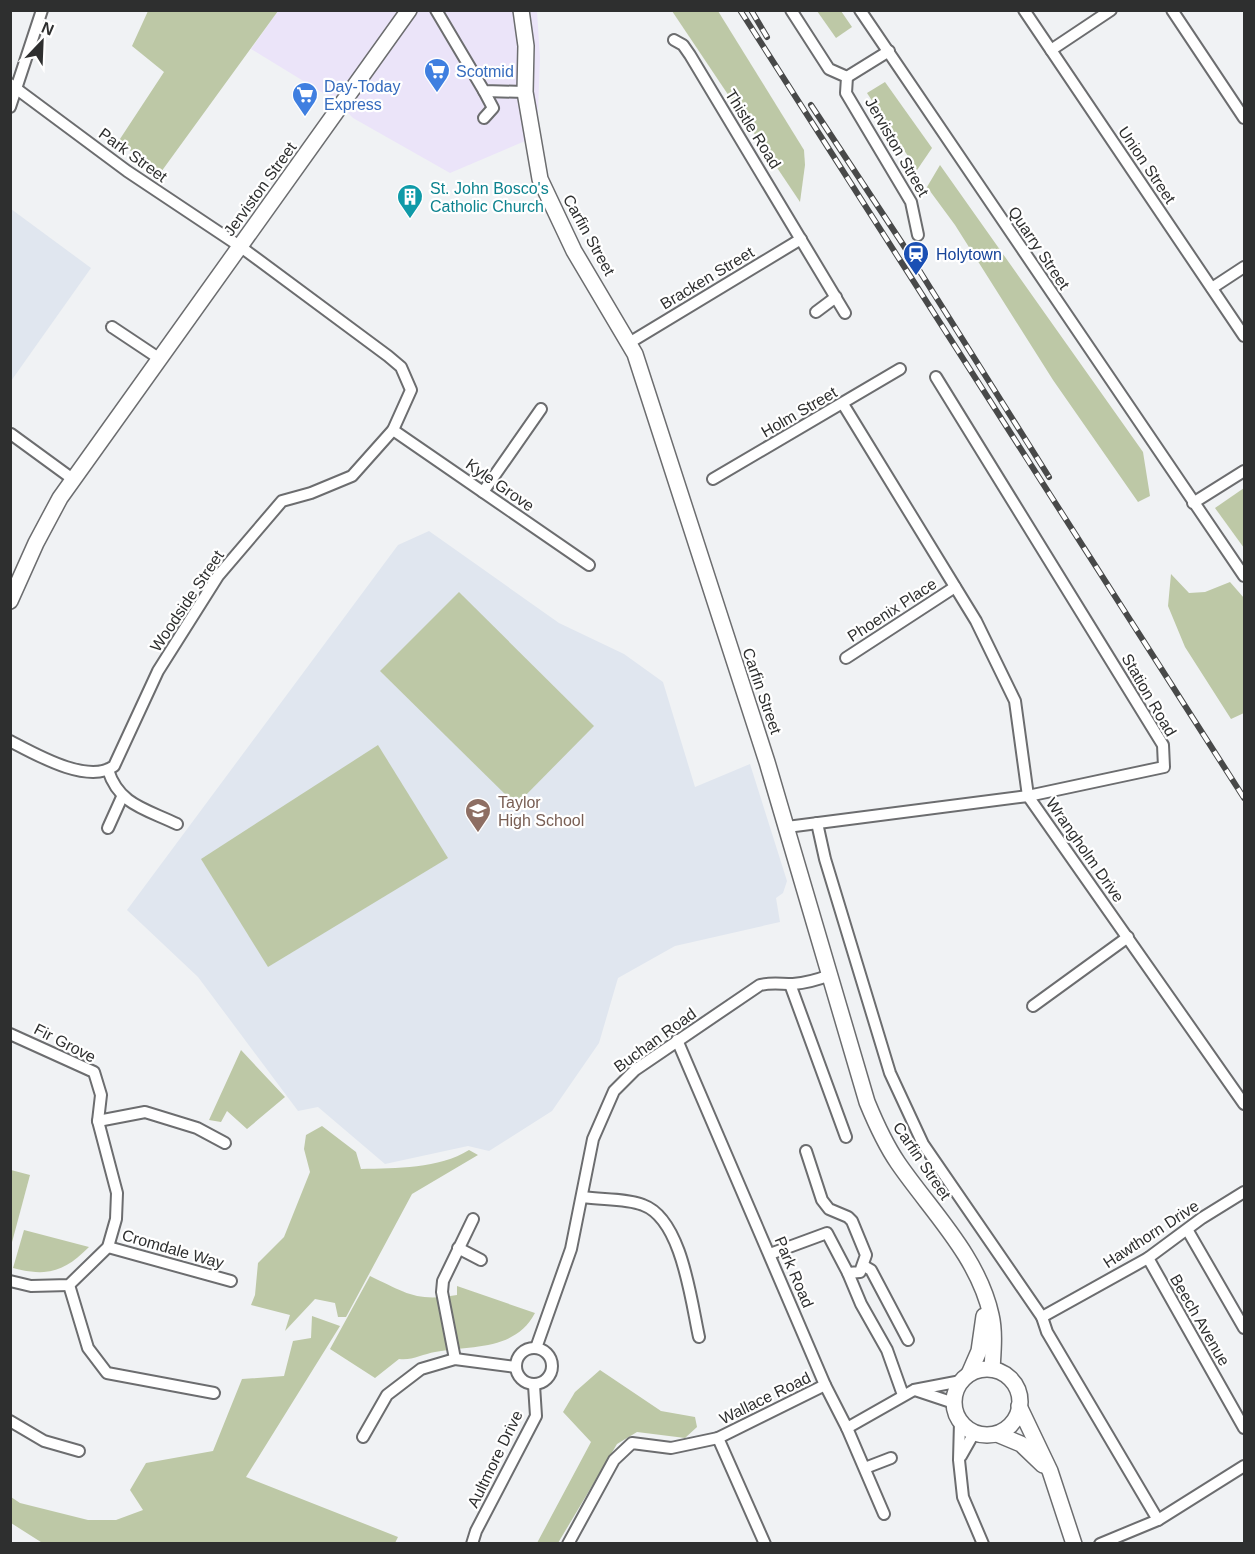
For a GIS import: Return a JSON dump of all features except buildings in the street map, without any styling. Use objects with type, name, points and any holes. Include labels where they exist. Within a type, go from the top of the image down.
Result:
[{"type":"main road","name":"Jerviston Street","points":[[10,601],[36,543],[60,498],[409,10]]},
{"type":"main road","name":"Carfin Street","points":[[521,10],[526,46],[525,92],[540,179],[574,251],[635,354],[787,827],[867,1102],[881,1136],[898,1164],[963,1250],[983,1292],[992,1315],[992,1370]]},
{"type":"main road","name":"Carfin Street","points":[[965,1378],[979,1351],[984,1328],[983,1292]]},
{"type":"main road","points":[[997,1434],[1011,1425],[1018,1415],[1019,1393],[1014,1382],[1001,1372],[983,1369],[965,1378],[954,1403],[960,1422],[974,1432],[997,1434],[1021,1444],[1050,1471]]},
{"type":"main road","points":[[1019,1406],[1050,1471],[1074,1544]]},
{"type":"street","points":[[10,107],[14,87],[42,10]]},
{"type":"street","points":[[436,10],[493,108],[484,118]]},
{"type":"street","points":[[791,10],[829,69],[847,77],[889,51]]},
{"type":"street","name":"Quarry Street","points":[[860,10],[1193,503],[1245,576]]},
{"type":"street","name":"Union Street","points":[[1024,10],[1245,336]]},
{"type":"street","points":[[1051,50],[1111,10]]},
{"type":"street","points":[[1172,10],[1245,118]]},
{"type":"street","name":"Thistle Road","points":[[674,40],[683,45],[690,55],[846,313]]},
{"type":"street","name":"Jerviston Street","points":[[847,77],[846,93],[911,202],[918,235]]},
{"type":"street","name":"Park Street","points":[[14,87],[127,171],[241,247]]},
{"type":"street","points":[[484,91],[525,92]]},
{"type":"street","name":"Bracken Street","points":[[629,343],[801,239]]},
{"type":"street","name":"Woodside Street","points":[[108,770],[118,758],[158,671],[218,576],[282,501],[311,493],[352,476],[393,430],[411,390],[401,367],[241,247]]},
{"type":"street","points":[[1212,288],[1245,267]]},
{"type":"street","points":[[816,312],[836,297]]},
{"type":"street","points":[[112,327],[160,359]]},
{"type":"street","name":"Holm Street","points":[[712,479],[900,369]]},
{"type":"street","name":"Station Road","points":[[787,827],[1028,796],[1164,767],[1163,745],[936,377]]},
{"type":"street","name":"Wrangholm Drive","points":[[843,404],[976,621],[1015,701],[1028,796],[1245,1104]]},
{"type":"street","points":[[483,492],[541,409]]},
{"type":"street","name":"Kyle Grove","points":[[393,430],[589,565]]},
{"type":"street","points":[[11,434],[74,480]]},
{"type":"street","points":[[1193,503],[1245,471]]},
{"type":"street","name":"Phoenix Place","points":[[846,658],[955,587]]},
{"type":"street","points":[[10,741],[72,770],[108,770],[113,785],[122,797],[177,824]]},
{"type":"street","points":[[108,828],[122,797]]},
{"type":"street","points":[[817,823],[825,859],[890,1073],[923,1144],[1042,1317],[1047,1332],[1158,1520]]},
{"type":"street","points":[[1033,1006],[1128,937]]},
{"type":"street","name":"Buchan Road","points":[[536,1348],[572,1249],[593,1139],[614,1091],[628,1076],[677,1040],[760,985],[774,981],[790,984],[812,982],[830,975]]},
{"type":"street","points":[[790,984],[846,1137]]},
{"type":"street","name":"Fir Grove","points":[[10,1034],[94,1072],[101,1095],[98,1121],[117,1193],[116,1219],[108,1247]]},
{"type":"street","name":"Park Road","points":[[677,1040],[825,1385],[847,1428],[884,1514]]},
{"type":"street","points":[[98,1121],[145,1112],[197,1128],[225,1143]]},
{"type":"street","points":[[806,1151],[822,1200],[830,1209],[848,1216],[852,1221],[866,1255],[860,1272],[848,1273]]},
{"type":"street","name":"Hawthorn Drive","points":[[1042,1317],[1148,1258],[1188,1231],[1202,1218],[1245,1192]]},
{"type":"street","points":[[583,1197],[643,1205],[664,1218],[684,1264],[699,1337]]},
{"type":"street","points":[[455,1359],[442,1293],[443,1281],[473,1219]]},
{"type":"street","points":[[1188,1231],[1245,1328]]},
{"type":"street","points":[[770,1254],[827,1233],[861,1304],[887,1350],[903,1395]]},
{"type":"street","points":[[10,1281],[31,1286],[69,1285],[108,1247]]},
{"type":"street","name":"Cromdale Way","points":[[108,1247],[231,1281]]},
{"type":"street","points":[[458,1248],[481,1260]]},
{"type":"street","name":"Beech Avenue","points":[[1148,1258],[1245,1428]]},
{"type":"street","points":[[864,1266],[871,1270],[908,1340]]},
{"type":"street","points":[[69,1285],[88,1348],[106,1373],[214,1393]]},
{"type":"street","points":[[536,1348],[548,1353],[553,1365],[549,1377],[534,1385],[520,1378],[516,1367],[522,1353],[536,1348]]},
{"type":"street","points":[[363,1437],[387,1395],[421,1369],[455,1359],[516,1367]]},
{"type":"street","points":[[847,1428],[914,1390],[965,1378]]},
{"type":"street","name":"Aultmore Drive","points":[[472,1544],[476,1531],[536,1416],[534,1385]]},
{"type":"street","name":"Wallace Road","points":[[568,1544],[614,1460],[632,1443],[671,1448],[718,1438],[825,1385]]},
{"type":"street","points":[[914,1390],[954,1403]]},
{"type":"street","points":[[10,1421],[44,1441],[79,1451]]},
{"type":"street","points":[[960,1422],[958,1460],[963,1497],[983,1544]]},
{"type":"street","points":[[958,1460],[974,1432]]},
{"type":"street","points":[[718,1438],[765,1544]]},
{"type":"street","points":[[865,1468],[891,1458]]},
{"type":"street","points":[[1100,1544],[1158,1520],[1245,1466]]},
{"type":"shaded area","points":[[278,11],[537,11],[540,58],[537,136],[450,173],[353,118],[336,101],[251,49]]},
{"type":"shaded area","points":[[11,209],[91,268],[11,381]]},
{"type":"shaded area","name":"Taylor High School","points":[[429,531],[559,623],[624,654],[663,682],[695,787],[750,764],[787,881],[783,893],[776,898],[780,922],[675,946],[618,978],[599,1043],[552,1111],[489,1151],[468,1146],[385,1164],[318,1107],[298,1111],[198,977],[127,910],[398,545]]},
{"type":"green space","points":[[148,11],[278,11],[161,172],[118,142],[164,72],[132,46]]},
{"type":"green space","points":[[672,11],[718,11],[804,150],[805,165],[800,202]]},
{"type":"green space","points":[[817,11],[841,11],[852,27],[836,38]]},
{"type":"green space","points":[[885,82],[932,148],[917,170],[867,93]]},
{"type":"green space","points":[[940,165],[1143,452],[1150,496],[1138,502],[1053,380],[955,225],[927,187]]},
{"type":"green space","points":[[1244,488],[1244,548],[1215,508]]},
{"type":"green space","points":[[1171,574],[1189,593],[1205,592],[1230,582],[1244,598],[1244,713],[1231,719],[1185,647],[1168,606]]},
{"type":"green space","points":[[459,592],[594,726],[516,805],[380,671]]},
{"type":"green space","points":[[378,745],[448,858],[268,967],[201,859]]},
{"type":"green space","points":[[241,1050],[285,1097],[247,1129],[227,1111],[221,1122],[209,1120]]},
{"type":"green space","points":[[322,1126],[356,1152],[361,1169],[403,1168],[431,1164],[469,1150],[478,1155],[412,1194],[346,1317],[338,1317],[335,1303],[315,1299],[285,1331],[290,1315],[251,1305],[255,1295],[258,1263],[284,1237],[310,1172],[304,1149],[306,1135]]},
{"type":"green space","points":[[10,1170],[30,1175],[11,1246]]},
{"type":"green space","points":[[24,1230],[89,1247],[71,1262],[54,1270],[36,1272],[13,1268]]},
{"type":"green space","points":[[370,1276],[421,1297],[457,1295],[457,1286],[535,1313],[516,1334],[504,1340],[478,1347],[399,1359],[375,1378],[330,1349]]},
{"type":"green space","points":[[312,1316],[340,1326],[246,1477],[398,1537],[395,1543],[44,1544],[11,1523],[11,1497],[20,1503],[88,1520],[116,1520],[143,1510],[130,1490],[146,1463],[213,1451],[242,1379],[284,1376],[293,1341],[311,1338]]},
{"type":"green space","points":[[600,1370],[661,1411],[695,1417],[697,1427],[685,1438],[637,1432],[617,1444],[558,1543],[537,1543],[591,1442],[563,1412],[575,1392]]},
{"type":"railway","points":[[740,10],[1244,798]]},
{"type":"railway","points":[[751,10],[767,37]]},
{"type":"railway","points":[[811,105],[902,243],[1049,477]]},
{"type":"place","name":"Scotmid","points":[[437,94]]},
{"type":"place","name":"Day-Today Express","points":[[305,118]]},
{"type":"place","name":"St. John Bosco's Catholic Church","points":[[410,220]]},
{"type":"place","name":"Holytown","points":[[916,277]]},
{"type":"place","name":"Taylor High School","points":[[478,834]]}]
